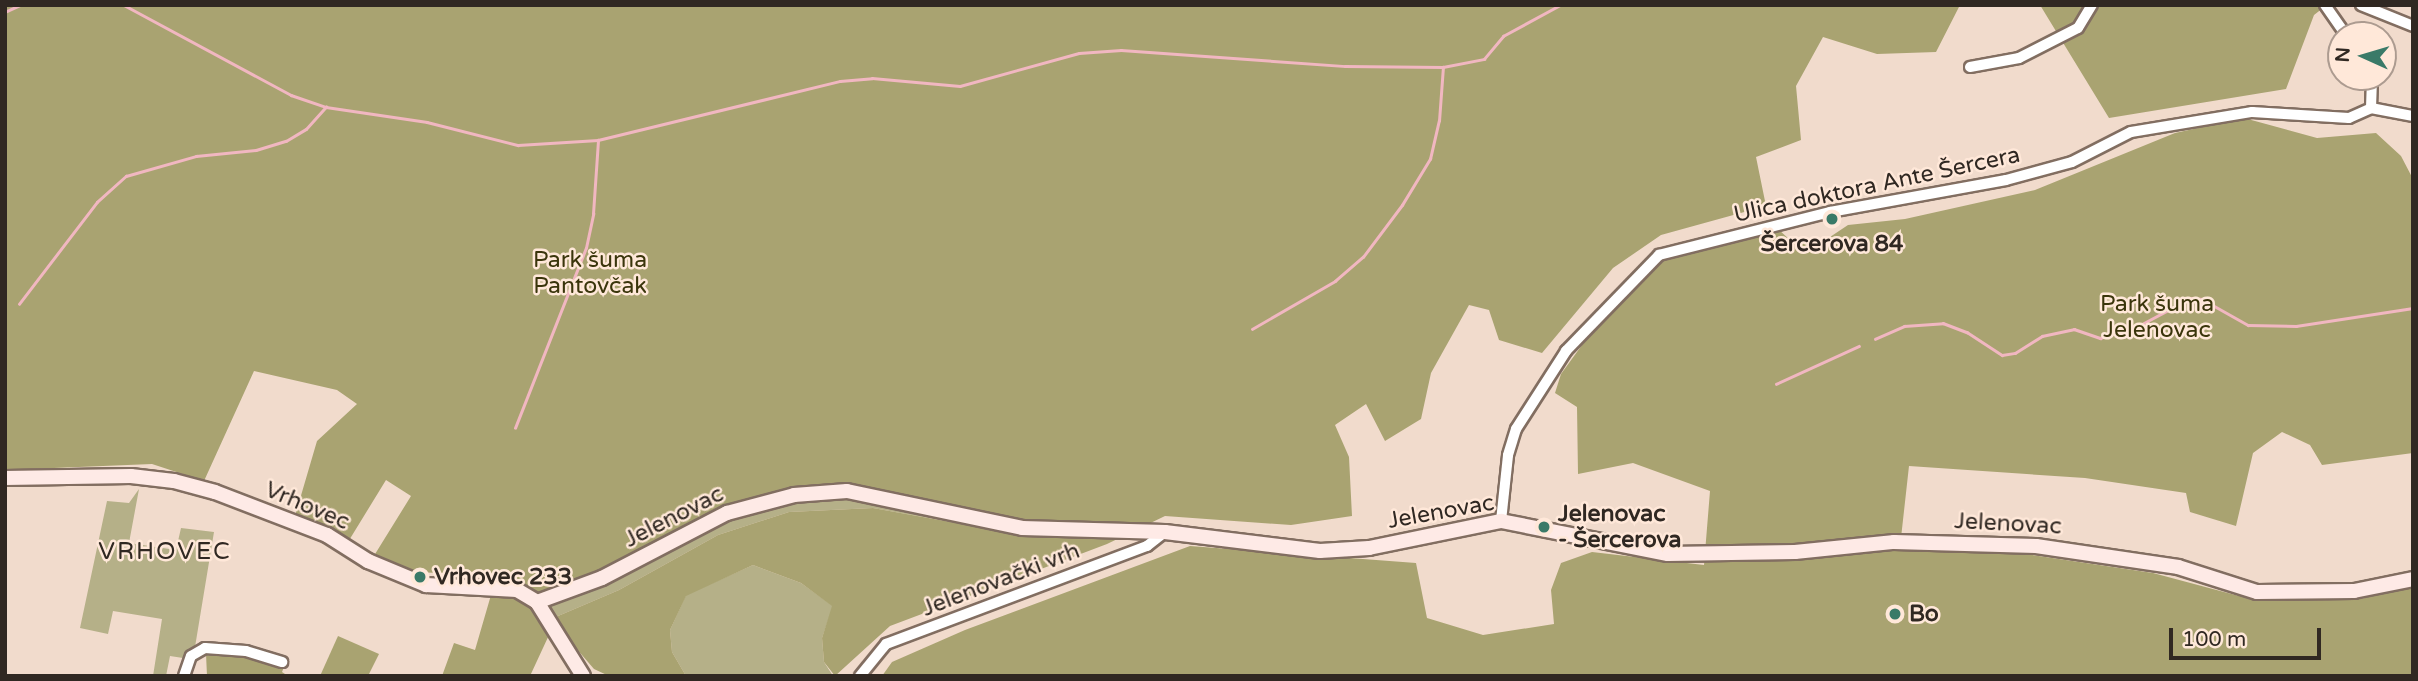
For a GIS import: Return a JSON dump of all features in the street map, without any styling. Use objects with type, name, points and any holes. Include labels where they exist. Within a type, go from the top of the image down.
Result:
[{"type":"street","points":[[1970,67],[2019,58],[2078,28],[2092,5]]},
{"type":"street","points":[[2325,5],[2336,21]]},
{"type":"street","points":[[2361,5],[2413,26]]},
{"type":"street","points":[[2371,108],[2372,91]]},
{"type":"street","name":"Ulica doktora Ante Šercera","points":[[1501,521],[1508,455],[1516,429],[1566,351],[1659,255],[1830,212],[2006,180],[2072,162],[2131,132],[2252,112],[2349,118],[2371,108],[2413,116]]},
{"type":"street","name":"Vrhovec","points":[[5,478],[131,476],[174,481],[215,492],[327,535],[405,578],[455,589],[510,588],[537,602]]},
{"type":"street","name":"Jelenovac","points":[[537,602],[603,578],[727,513],[764,501],[825,491],[847,491],[1022,528],[1165,532],[1320,551],[1369,548],[1501,521],[1668,554],[1795,552],[1894,542],[2036,545],[2178,567],[2257,592],[2354,592],[2413,579]]},
{"type":"street","name":"Jelenovački vrh","points":[[860,676],[886,644],[1147,546],[1165,532]]},
{"type":"street","points":[[537,602],[583,676]]},
{"type":"street","points":[[184,676],[191,656],[205,648],[246,651],[282,662]]},
{"type":"shaded area","points":[[139,489],[129,543],[176,550],[181,528],[214,532],[195,647],[183,658],[170,656],[166,676],[153,676],[162,619],[113,611],[108,634],[80,628],[107,501],[129,503]]},
{"type":"shaded area","points":[[839,494],[1030,532],[1028,536],[873,508],[789,512],[718,535],[619,590],[551,619],[547,609],[548,602],[752,508]]},
{"type":"shaded area","points":[[753,565],[801,583],[833,606],[822,638],[824,662],[833,676],[686,676],[672,652],[670,630],[686,595]]},
{"type":"green space","name":"Park šuma Pantovčak","points":[[5,5],[1960,5],[1936,52],[1877,54],[1823,37],[1796,86],[1801,140],[1756,157],[1766,206],[1661,235],[1613,268],[1542,353],[1499,340],[1489,310],[1469,305],[1431,373],[1421,419],[1385,441],[1366,404],[1335,425],[1349,457],[1352,516],[1291,525],[1165,516],[1107,544],[890,626],[835,676],[824,662],[822,638],[832,606],[801,583],[753,565],[686,596],[670,630],[672,652],[686,676],[609,676],[594,669],[551,619],[619,590],[718,535],[789,512],[873,508],[1027,536],[1030,532],[882,497],[756,499],[712,511],[603,572],[536,593],[484,574],[404,572],[372,559],[411,496],[386,480],[348,542],[326,529],[326,525],[323,528],[295,516],[317,441],[357,404],[337,390],[254,371],[204,481],[152,464],[5,470]]},
{"type":"green space","points":[[2040,5],[2322,5],[2323,8],[2314,15],[2286,89],[2109,118]]},
{"type":"green space","name":"Park šuma Jelenovac","points":[[2244,118],[2317,138],[2376,133],[2401,156],[2413,179],[2413,453],[2322,465],[2310,445],[2282,432],[2253,453],[2236,526],[2190,512],[2186,493],[2085,478],[1909,466],[1900,547],[2026,554],[2153,573],[2239,596],[2361,599],[2413,585],[2413,676],[882,676],[892,662],[965,630],[1190,546],[1416,563],[1427,618],[1483,635],[1554,624],[1551,590],[1561,563],[1592,552],[1704,565],[1710,491],[1633,463],[1578,474],[1577,407],[1555,393],[1561,374],[1590,334],[1656,260],[1777,228],[1790,240],[1824,241],[1848,225],[1905,219],[2035,190],[2175,133]]},
{"type":"green space","points":[[491,595],[513,596],[528,602],[549,635],[530,676],[442,676],[454,643],[475,650]]},
{"type":"green space","points":[[338,636],[379,654],[368,676],[320,676]]},
{"type":"green space","points":[[232,653],[284,667],[282,672],[288,676],[207,676],[206,654]]},
{"type":"waterway","points":[[5,12],[20,5]]},
{"type":"waterway","points":[[124,5],[291,95],[326,107],[427,122],[518,145],[598,140],[840,81],[872,78],[960,86],[1079,53],[1121,50],[1345,66],[1443,67],[1484,59],[1503,36],[1560,5]]},
{"type":"waterway","points":[[1252,329],[1335,281],[1363,257],[1402,205],[1430,159],[1439,121],[1443,67]]},
{"type":"waterway","points":[[19,304],[97,202],[126,176],[196,156],[256,150],[286,141],[306,129],[326,107]]},
{"type":"waterway","points":[[515,428],[586,248],[593,214],[598,140]]},
{"type":"waterway","points":[[1875,339],[1904,326],[1943,323],[1967,332],[2002,355],[2015,353],[2042,336],[2074,329],[2100,338],[2142,324],[2191,298],[2202,299],[2248,325],[2296,326],[2413,308]]},
{"type":"waterway","points":[[1776,384],[1859,346]]},
{"type":"place","name":"Šercerova 84","points":[[1832,219]]},
{"type":"place","name":"Jelenovac - Šercerova","points":[[1544,527]]},
{"type":"place","name":"Vrhovec 233","points":[[420,577]]},
{"type":"place","name":"Bo","points":[[1895,614]]},
{"type":"district","name":"VRHOVEC","points":[[165,552]]}]
